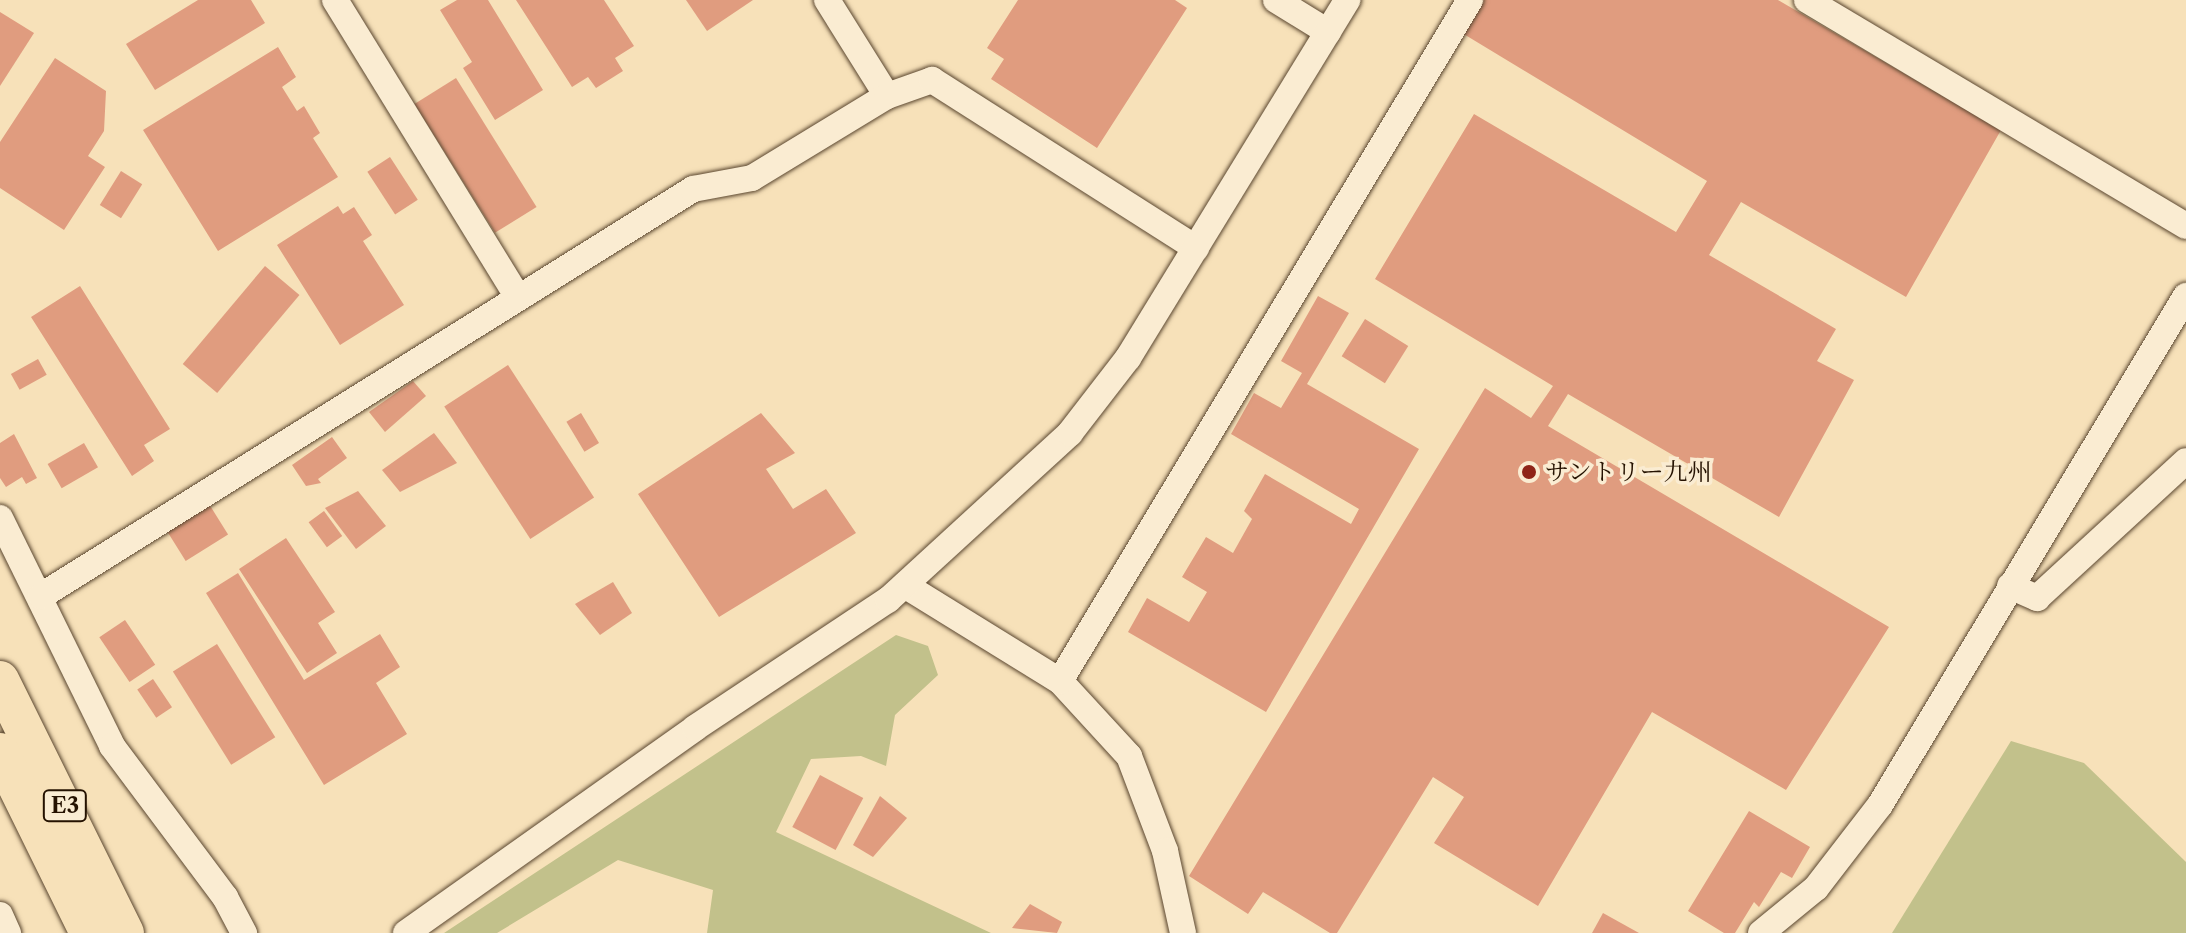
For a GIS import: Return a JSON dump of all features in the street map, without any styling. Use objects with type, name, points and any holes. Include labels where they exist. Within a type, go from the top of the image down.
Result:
[{"type":"highway","name":"E3","points":[[0,680],[125,933]]},
{"type":"highway","name":"E3","points":[[0,752],[89,933]]},
{"type":"street","points":[[335,0],[517,296]]},
{"type":"street","points":[[827,0],[887,96]]},
{"type":"street","points":[[1276,0],[1328,32]]},
{"type":"street","points":[[406,933],[581,806],[906,586],[1070,433],[1128,358],[1347,0]]},
{"type":"street","points":[[1060,681],[1470,0]]},
{"type":"street","points":[[1807,0],[2186,226]]},
{"type":"street","points":[[41,596],[517,296],[693,189],[752,178],[887,96],[932,80],[1196,248]]},
{"type":"street","points":[[1761,933],[1816,888],[1880,805],[2186,296]]},
{"type":"street","points":[[2010,586],[2037,598],[2186,461]]},
{"type":"street","points":[[0,518],[41,596],[112,746],[225,897],[244,933]]},
{"type":"street","points":[[906,586],[1060,681],[1129,756],[1165,851],[1183,933]]},
{"type":"street","points":[[0,915],[8,933]]},
{"type":"shaded area","points":[[896,635],[928,646],[938,675],[895,715],[886,766],[861,756],[811,759],[776,832],[991,933],[707,933],[713,890],[618,860],[497,933],[444,933]]},
{"type":"shaded area","points":[[2011,741],[2084,763],[2186,862],[2186,933],[1892,933]]},
{"type":"building","points":[[198,0],[251,0],[265,23],[155,90],[126,44]]},
{"type":"building","points":[[457,0],[488,0],[543,90],[495,120],[463,68],[472,62],[440,10]]},
{"type":"building","points":[[516,0],[604,0],[634,46],[615,58],[623,71],[596,88],[588,77],[572,87]]},
{"type":"building","points":[[686,0],[753,0],[707,31]]},
{"type":"building","points":[[1018,0],[1175,0],[1187,8],[1097,148],[991,79],[1004,59],[987,48]]},
{"type":"building","name":"サントリー九州","points":[[1482,0],[1778,0],[2001,130],[1906,297],[1741,202],[1709,255],[1836,329],[1817,361],[1854,380],[1779,517],[1568,394],[1548,426],[1889,627],[1786,790],[1652,712],[1538,906],[1434,843],[1464,797],[1433,777],[1337,933],[1330,933],[1263,892],[1248,914],[1189,876],[1485,388],[1531,418],[1553,386],[1375,279],[1474,114],[1676,232],[1707,181],[1462,33]]},
{"type":"building","points":[[0,12],[34,33],[0,86]]},
{"type":"building","points":[[278,47],[296,77],[282,87],[297,111],[304,106],[320,133],[313,138],[338,177],[218,251],[143,130]]},
{"type":"building","points":[[55,58],[106,91],[104,131],[88,156],[105,167],[64,230],[0,188],[0,142]]},
{"type":"building","points":[[456,78],[537,207],[495,233],[414,104]]},
{"type":"building","points":[[390,157],[418,200],[395,214],[367,172]]},
{"type":"building","points":[[121,171],[142,184],[121,218],[100,205]]},
{"type":"building","points":[[338,206],[343,214],[354,207],[372,235],[363,241],[404,305],[340,345],[277,245]]},
{"type":"building","points":[[265,266],[299,295],[217,393],[183,364]]},
{"type":"building","points":[[80,286],[170,429],[144,445],[154,461],[132,476],[31,317]]},
{"type":"building","points":[[1318,296],[1349,313],[1307,384],[1419,449],[1266,712],[1128,632],[1147,598],[1189,622],[1207,592],[1182,577],[1206,537],[1233,553],[1252,519],[1244,511],[1265,474],[1351,524],[1359,509],[1231,434],[1254,393],[1281,408],[1302,373],[1281,361]]},
{"type":"building","points":[[1365,319],[1408,346],[1385,383],[1342,356]]},
{"type":"building","points":[[38,359],[47,375],[20,390],[11,374]]},
{"type":"building","points":[[508,365],[594,498],[530,539],[444,406]]},
{"type":"building","points":[[413,381],[426,396],[385,432],[369,412]]},
{"type":"building","points":[[581,413],[599,443],[584,452],[566,422]]},
{"type":"building","points":[[761,413],[795,453],[766,469],[793,509],[826,489],[856,533],[719,617],[638,494]]},
{"type":"building","points":[[434,433],[457,463],[400,492],[382,470]]},
{"type":"building","points":[[14,434],[37,478],[26,484],[22,477],[6,487],[0,478],[0,443]]},
{"type":"building","points":[[332,437],[347,458],[318,479],[321,483],[306,486],[292,465]]},
{"type":"building","points":[[84,443],[98,467],[62,488],[48,464]]},
{"type":"building","points":[[358,491],[386,526],[356,549],[325,508]]},
{"type":"building","points":[[209,504],[228,535],[186,561],[167,530]]},
{"type":"building","points":[[324,511],[342,536],[327,547],[309,522]]},
{"type":"building","points":[[286,538],[335,612],[318,623],[337,653],[307,673],[239,569]]},
{"type":"building","points":[[238,573],[304,680],[380,634],[400,667],[376,683],[407,734],[324,785],[206,593]]},
{"type":"building","points":[[613,582],[632,613],[600,635],[575,604]]},
{"type":"building","points":[[125,620],[155,665],[129,682],[99,637]]},
{"type":"building","points":[[217,644],[275,737],[231,765],[173,672]]},
{"type":"building","points":[[153,679],[172,707],[156,718],[137,690]]},
{"type":"building","points":[[820,775],[863,798],[836,850],[792,827]]},
{"type":"building","points":[[880,796],[907,818],[873,857],[853,845]]},
{"type":"building","points":[[1749,811],[1810,847],[1792,878],[1781,872],[1759,907],[1754,902],[1735,933],[1724,933],[1688,911]]},
{"type":"building","points":[[1030,904],[1062,922],[1057,933],[1012,928]]},
{"type":"building","points":[[1603,913],[1639,933],[1592,933]]},
{"type":"place","name":"サントリー九州","points":[[1529,472]]}]
